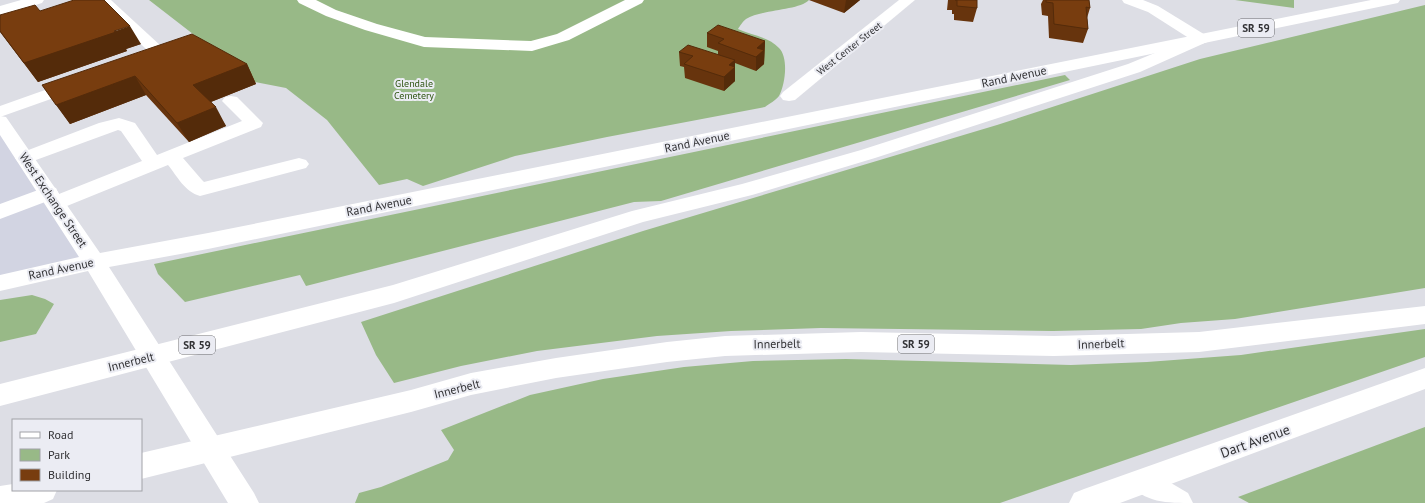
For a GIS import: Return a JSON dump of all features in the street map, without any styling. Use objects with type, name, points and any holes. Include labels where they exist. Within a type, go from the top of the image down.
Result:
[{"type":"main road","points":[[0,11],[37,0]]},
{"type":"main road","points":[[304,0],[331,13],[424,42],[525,46],[532,46],[562,37],[637,0]]},
{"type":"main road","name":"West Center Street","points":[[789,96],[908,0]]},
{"type":"main road","points":[[1130,0],[1153,9],[1201,39]]},
{"type":"main road","name":"Rand Avenue","points":[[0,283],[94,262],[216,239],[1311,18],[1393,0]]},
{"type":"main road","points":[[1311,18],[1312,1]]},
{"type":"main road","points":[[98,2],[155,49],[153,55],[116,69]]},
{"type":"main road","name":"Innerbelt","points":[[0,395],[394,294],[640,216],[745,190],[964,124],[1134,68],[1201,39]]},
{"type":"main road","points":[[0,112],[87,80]]},
{"type":"main road","points":[[0,212],[52,198],[162,160],[254,123],[231,101]]},
{"type":"main road","name":"West Exchange Street","points":[[0,121],[94,262],[244,503]]},
{"type":"main road","points":[[25,158],[106,127],[120,124],[128,127],[162,160],[200,189],[299,164]]},
{"type":"main road","name":"Innerbelt","points":[[142,466],[411,401],[471,384],[528,373],[667,352],[725,346],[861,342],[1054,346],[1199,342],[1425,314]]},
{"type":"main road","name":"Dart Avenue","points":[[1084,503],[1425,378]]},
{"type":"main road","points":[[1144,482],[1178,503]]},
{"type":"main road","points":[[0,500],[38,491]]},
{"type":"shaded area","points":[[0,121],[94,262],[0,283]]},
{"type":"green space","name":"Glendale Cemetery","points":[[149,0],[809,0],[804,4],[797,6],[753,16],[745,20],[738,29],[770,41],[782,52],[785,65],[783,85],[779,96],[765,107],[515,156],[423,186],[407,179],[379,185],[327,120],[286,88],[255,82]]},
{"type":"green space","points":[[1235,0],[1294,0],[1294,8]]},
{"type":"green space","points":[[1425,5],[1425,288],[1235,319],[1181,323],[1141,329],[1053,331],[821,328],[731,331],[657,336],[537,351],[461,366],[394,383],[376,355],[361,322],[643,231],[997,125],[1200,59]]},
{"type":"green space","points":[[1065,75],[1070,80],[661,201],[634,202],[306,286],[300,275],[185,302],[158,274],[154,264]]},
{"type":"green space","points":[[32,295],[45,299],[54,304],[36,334],[0,342],[0,300]]},
{"type":"green space","points":[[1425,329],[1425,357],[1000,503],[355,503],[359,493],[381,487],[448,460],[454,450],[441,430],[530,395],[603,379],[684,367],[753,361],[846,359],[1071,365],[1147,362],[1241,355]]},
{"type":"green space","points":[[1425,427],[1425,503],[1249,503],[1238,497]]},
{"type":"building","points":[[74,0],[104,0],[130,26],[24,63],[0,31],[0,15],[35,5],[40,11]]},
{"type":"building","points":[[957,0],[977,0],[977,8],[957,6]]},
{"type":"building","points":[[1046,0],[1089,0],[1090,8],[1086,7],[1088,29],[1054,24],[1053,3],[1046,2]]},
{"type":"building","points":[[718,25],[765,41],[757,48],[764,50],[756,57],[718,43],[724,39],[707,33]]},
{"type":"building","points":[[192,34],[247,64],[193,85],[216,107],[177,123],[135,76],[56,105],[42,85]]},
{"type":"building","points":[[688,45],[735,60],[729,65],[735,67],[724,77],[684,64],[693,56],[679,52]]}]
